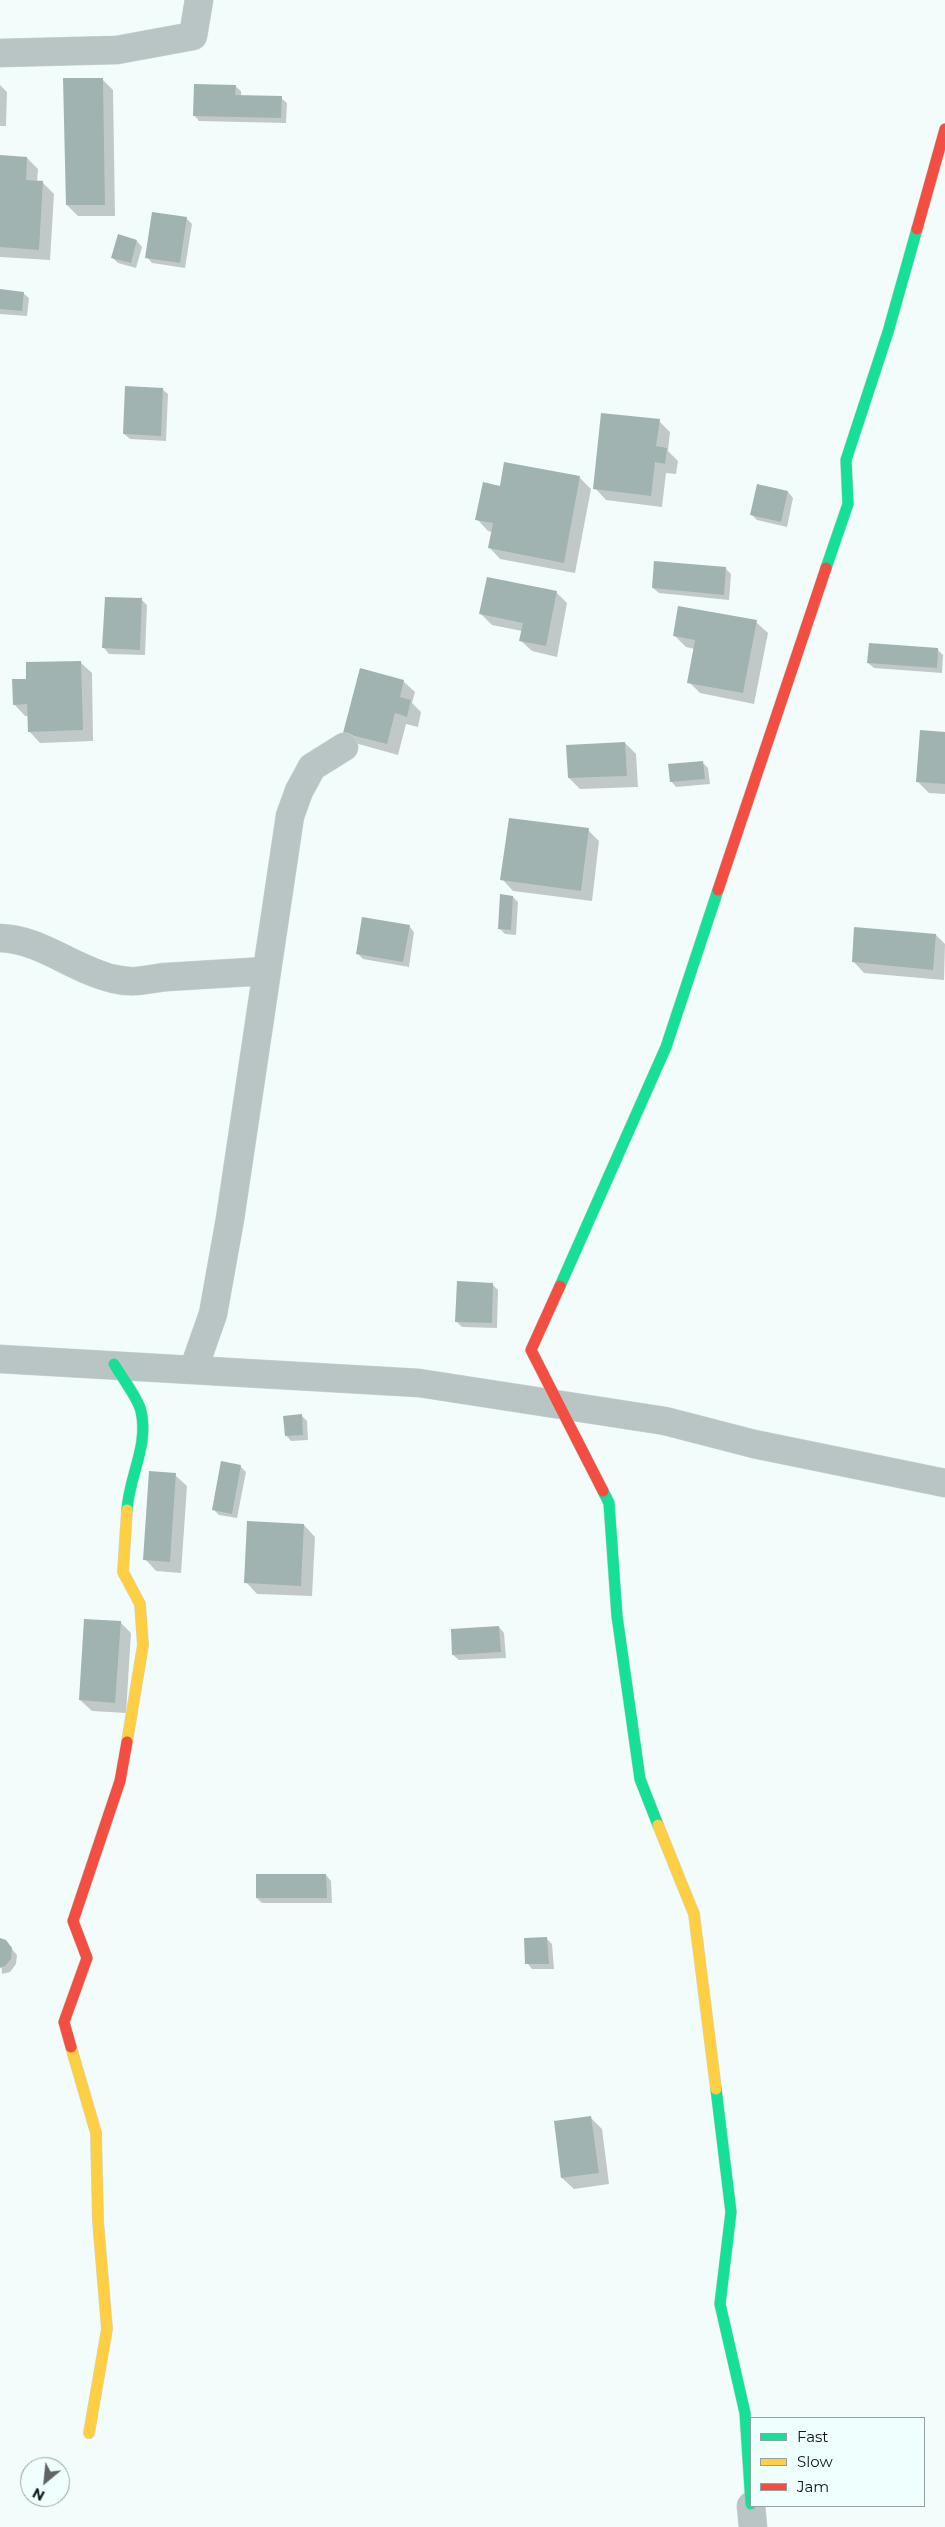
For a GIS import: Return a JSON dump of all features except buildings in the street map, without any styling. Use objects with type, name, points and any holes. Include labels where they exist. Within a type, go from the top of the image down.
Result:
[{"type":"street","points":[[0,53],[117,50],[193,36],[199,0]]},
{"type":"street","points":[[750,2490],[745,2413],[720,2304],[731,2212],[694,1914],[640,1779],[617,1616],[609,1504],[532,1350],[666,1047],[786,681],[848,504],[846,460],[888,332],[945,129]]},
{"type":"street","points":[[194,1368],[213,1314],[217,1295],[290,816],[299,791],[312,767],[344,747]]},
{"type":"street","points":[[0,938],[16,938],[92,973],[137,983],[164,977],[266,971]]},
{"type":"street","points":[[0,1359],[194,1368],[419,1383],[560,1403],[665,1421],[754,1444],[945,1483]]},
{"type":"street","points":[[89,2433],[107,2328],[98,2221],[96,2133],[64,2022],[87,1958],[73,1921],[120,1781],[143,1646],[140,1604],[123,1572],[128,1498],[143,1446],[141,1410],[114,1364]]},
{"type":"street","points":[[751,2507],[753,2527]]},
{"type":"traffic: fast","points":[[826,568],[848,504],[846,460],[888,332],[917,229]]},
{"type":"traffic: fast","points":[[560,1286],[666,1047],[718,890]]},
{"type":"traffic: fast","points":[[114,1364],[136,1400],[141,1411],[143,1424],[141,1449],[131,1485],[127,1510]]},
{"type":"traffic: fast","points":[[603,1491],[609,1503],[617,1616],[640,1779],[658,1825]]},
{"type":"traffic: fast","points":[[716,2089],[731,2212],[720,2304],[745,2413],[750,2489]]},
{"type":"traffic: slow","points":[[127,1510],[123,1572],[140,1604],[143,1645],[127,1742]]},
{"type":"traffic: slow","points":[[658,1825],[694,1914],[716,2089]]},
{"type":"traffic: slow","points":[[71,2047],[96,2133],[98,2221],[107,2329],[89,2433]]},
{"type":"traffic: jam","points":[[917,229],[945,129]]},
{"type":"traffic: jam","points":[[718,890],[826,568]]},
{"type":"traffic: jam","points":[[560,1286],[531,1350],[603,1491]]},
{"type":"traffic: jam","points":[[71,2047],[64,2022],[87,1958],[73,1921],[120,1781],[127,1742]]}]
